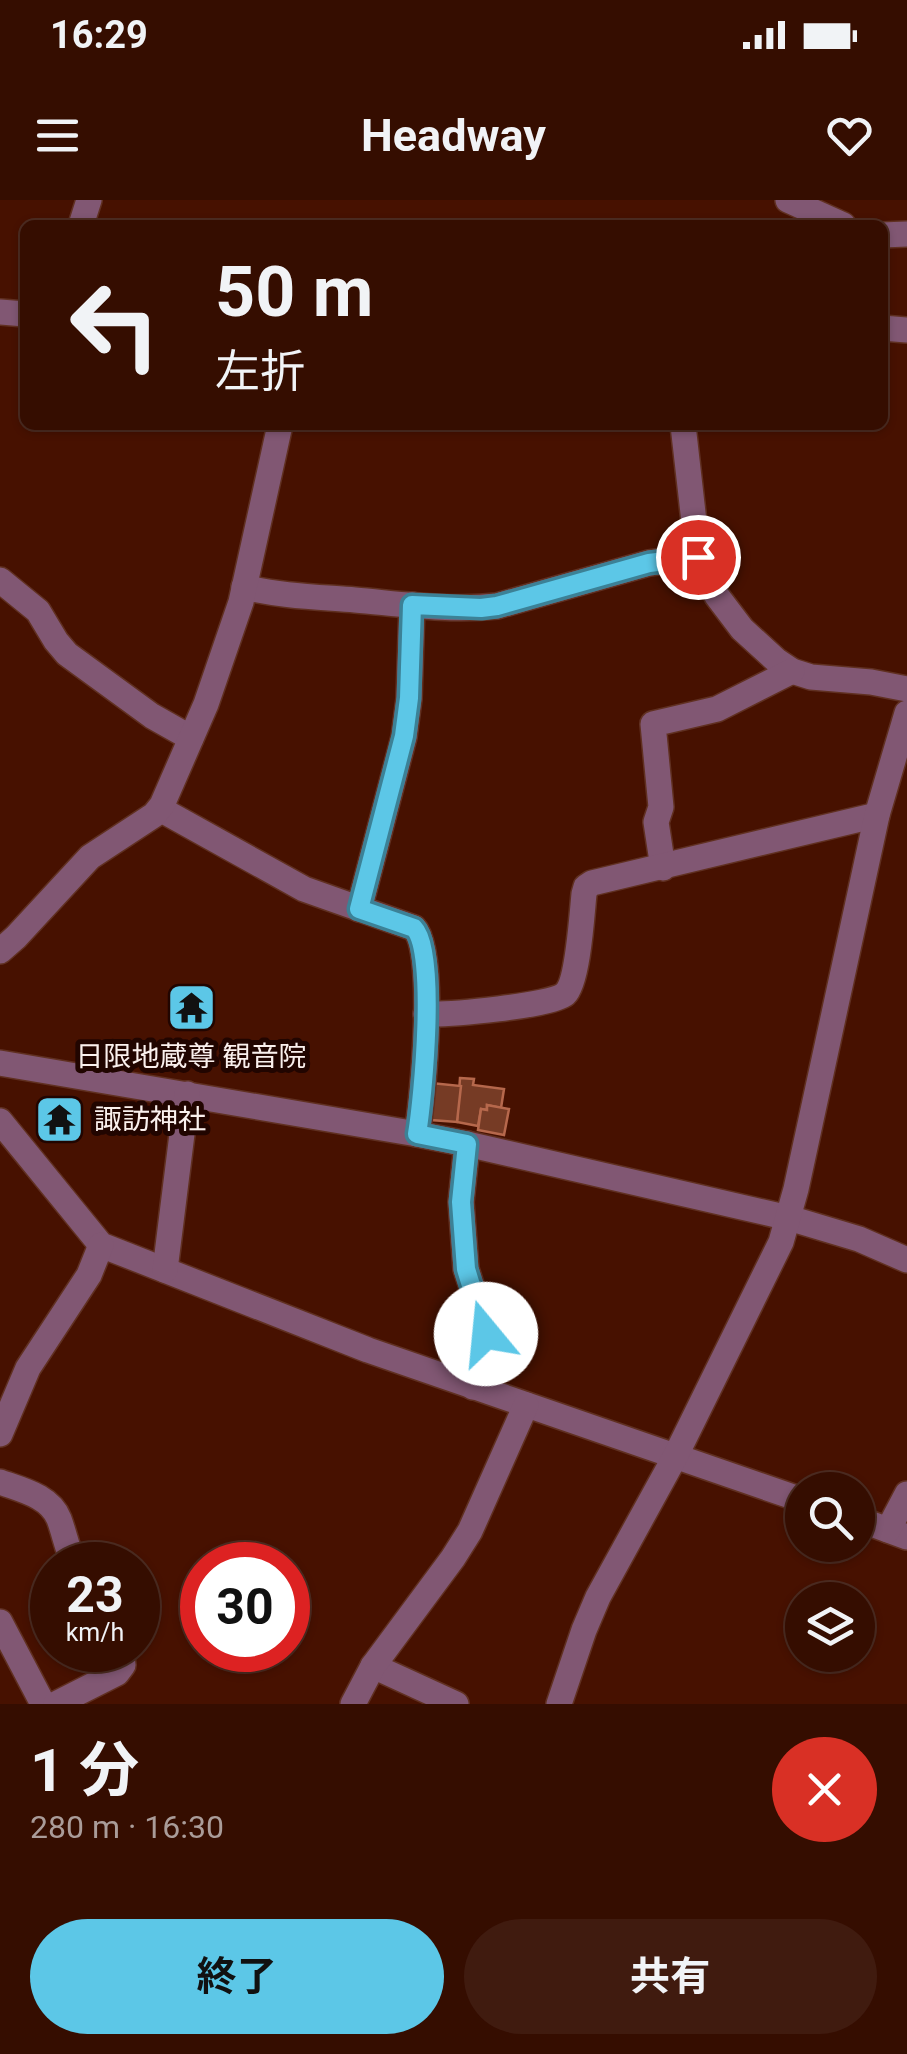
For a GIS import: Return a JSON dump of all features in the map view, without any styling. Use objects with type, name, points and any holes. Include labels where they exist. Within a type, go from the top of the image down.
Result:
[{"type":"street","points":[[788,200],[831,220]]},
{"type":"street","points":[[0,951],[90,858],[160,809],[206,704],[244,587],[279,430]]},
{"type":"street","points":[[683,430],[698,557],[717,596],[742,628],[792,670],[811,677],[907,689]]},
{"type":"street","points":[[244,587],[263,592],[481,608],[649,563],[698,557]]},
{"type":"street","points":[[0,580],[38,610],[67,654],[152,716],[191,738]]},
{"type":"street","points":[[359,909],[404,736],[412,605]]},
{"type":"street","points":[[663,868],[656,822],[661,807],[652,724],[716,709],[792,670]]},
{"type":"street","points":[[559,1704],[598,1597],[676,1455],[781,1242],[877,815],[907,713]]},
{"type":"street","points":[[160,809],[304,889],[414,928],[420,934],[426,1014],[417,1134]]},
{"type":"street","points":[[426,1014],[536,1003],[566,994],[571,986],[586,887],[592,884],[877,815]]},
{"type":"street","points":[[0,1063],[467,1144],[789,1218],[859,1238],[907,1260]]},
{"type":"street","points":[[164,1270],[187,1094]]},
{"type":"street","points":[[0,1121],[101,1246],[368,1350],[785,1494]]},
{"type":"street","points":[[467,1144],[461,1202],[466,1269],[486,1330],[473,1387]]},
{"type":"street","points":[[0,1434],[28,1368],[90,1276],[101,1246]]},
{"type":"street","points":[[354,1704],[373,1666],[470,1531],[526,1405]]},
{"type":"street","points":[[0,1482],[43,1498],[59,1517],[65,1542]]},
{"type":"street","points":[[897,1533],[907,1494]]},
{"type":"street","points":[[0,1622],[44,1704]]},
{"type":"street","points":[[373,1666],[456,1704]]},
{"type":"street","points":[[56,1704],[118,1672]]},
{"type":"building","points":[[460,1078],[474,1079],[473,1085],[504,1089],[501,1108],[487,1105],[487,1110],[481,1109],[478,1126],[457,1122]]},
{"type":"building","points":[[431,1083],[461,1086],[457,1122],[431,1120]]},
{"type":"building","points":[[487,1105],[509,1109],[504,1135],[478,1130],[481,1109],[487,1110]]},
{"type":"place","name":"日限地蔵尊 観音院","points":[[191,1008]]},
{"type":"place","name":"諏訪神社","points":[[59,1119]]},
{"type":"route","points":[[486,1334],[466,1269],[461,1202],[467,1144],[417,1134],[426,1014],[420,934],[414,928],[359,909],[404,736],[412,605],[497,606],[649,563],[698,557]]}]
